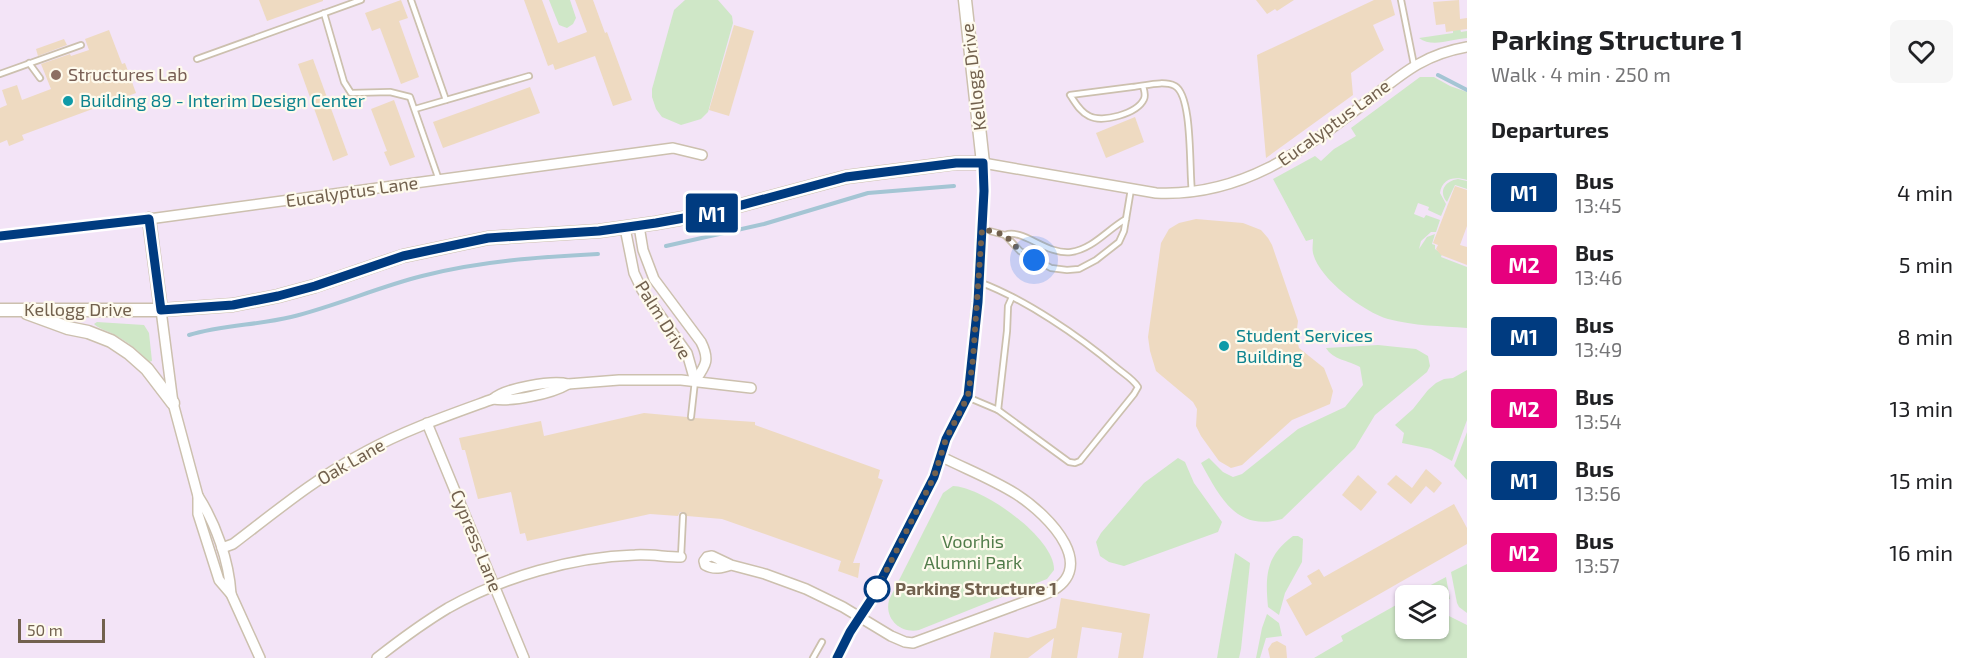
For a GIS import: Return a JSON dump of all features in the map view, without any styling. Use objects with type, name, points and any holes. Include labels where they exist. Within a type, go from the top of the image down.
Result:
[{"type":"street","name":"Kellogg Drive","points":[[0,310],[161,310],[233,305],[315,286],[403,256],[488,238],[639,226],[712,213],[846,177],[956,163],[983,163],[965,0]]},
{"type":"street","name":"Eucalyptus Lane","points":[[983,163],[1131,189],[1166,193],[1192,192],[1240,180],[1282,162],[1332,128],[1414,64],[1449,50],[1467,47]]},
{"type":"street","name":"Eucalyptus Lane","points":[[0,236],[149,219],[673,148],[702,155]]},
{"type":"street","points":[[837,658],[871,600],[934,477],[946,439],[968,396],[979,282],[984,191],[983,163]]},
{"type":"street","points":[[149,219],[173,403],[198,496],[198,514],[219,580],[231,594],[258,656]]},
{"type":"street","name":"Palm Drive","points":[[639,226],[643,250],[654,279],[701,342],[705,351],[706,363],[696,381]]},
{"type":"street","name":"Palm Drive","points":[[625,228],[634,273],[642,290],[687,353],[696,381]]},
{"type":"street","points":[[20,310],[111,341],[147,369],[173,403]]},
{"type":"street","name":"Oak Lane","points":[[222,548],[233,544],[317,481],[364,452],[427,423],[493,399],[501,400],[532,395],[560,389],[568,384],[619,380],[696,381],[751,388]]},
{"type":"street","name":"Cypress Lane","points":[[427,423],[524,658]]},
{"type":"street","points":[[731,565],[765,574],[806,590],[899,640],[913,643],[1054,591],[1064,584],[1071,573],[1071,559],[1065,545],[1040,513],[1015,494],[942,457]]},
{"type":"street","points":[[198,496],[208,511],[222,548],[230,575],[231,594]]},
{"type":"street","points":[[377,658],[449,607],[495,586],[543,570],[592,559],[636,555],[681,557]]},
{"type":"lane","points":[[197,59],[361,0]]},
{"type":"lane","points":[[411,0],[446,100]]},
{"type":"lane","points":[[1401,0],[1414,64]]},
{"type":"lane","points":[[324,13],[344,82],[351,93],[390,92],[410,97],[439,180]]},
{"type":"lane","points":[[0,74],[81,45]]},
{"type":"lane","points":[[29,63],[40,78]]},
{"type":"lane","points":[[415,109],[529,76]]},
{"type":"lane","points":[[1143,86],[1145,96],[1143,101],[1136,108],[1113,118],[1089,116],[1070,95],[1132,87],[1143,86],[1173,85],[1183,96],[1190,129],[1189,159],[1192,192]]},
{"type":"lane","points":[[982,229],[1005,235],[1014,246],[1034,260],[1051,268],[1067,270],[1079,268],[1110,251],[1119,242],[1124,231],[1131,189]]},
{"type":"lane","points":[[1005,235],[1012,232],[1020,234],[1051,250],[1070,252],[1092,244],[1113,226],[1126,219]]},
{"type":"lane","points":[[968,396],[998,410],[1070,462],[1075,463],[1080,460],[1138,387],[1104,357],[1066,330],[1012,297],[979,282]]},
{"type":"lane","points":[[998,410],[1008,306],[1012,297]]},
{"type":"lane","points":[[691,417],[696,381]]},
{"type":"lane","points":[[681,557],[683,516]]},
{"type":"lane","points":[[813,658],[822,642]]},
{"type":"shaded area","points":[[0,0],[1467,0],[1467,658],[0,658]]},
{"type":"green space","points":[[549,0],[570,0],[576,18],[573,24],[567,28],[559,25]]},
{"type":"green space","points":[[685,0],[718,0],[732,16],[733,23],[708,112],[701,119],[681,125],[662,117],[656,109],[652,89],[674,10]]},
{"type":"green space","points":[[1459,25],[1461,32],[1467,31],[1467,38],[1436,43],[1419,38],[1453,33],[1453,26]]},
{"type":"green space","points":[[1420,77],[1434,77],[1467,92],[1467,180],[1454,178],[1443,184],[1440,193],[1446,204],[1441,216],[1428,210],[1429,207],[1418,203],[1414,214],[1440,220],[1436,232],[1431,232],[1421,241],[1419,249],[1427,237],[1435,234],[1432,244],[1442,254],[1441,257],[1467,267],[1467,328],[1388,319],[1355,302],[1333,283],[1317,263],[1313,251],[1313,239],[1306,241],[1273,179],[1315,156],[1321,161],[1334,149],[1356,136],[1351,128]]},
{"type":"green space","points":[[1458,179],[1467,181],[1467,189],[1455,185],[1447,202],[1443,194],[1444,187]]},
{"type":"green space","points":[[97,322],[144,325],[149,333],[152,361],[149,362],[124,341],[94,324]]},
{"type":"green space","points":[[1378,345],[1416,349],[1428,356],[1430,366],[1427,372],[1375,415],[1355,448],[1282,519],[1266,522],[1253,521],[1231,509],[1215,488],[1201,463],[1209,458],[1223,472],[1233,477],[1242,474],[1298,429],[1345,407],[1363,385],[1360,367],[1337,357],[1326,348]]},
{"type":"green space","points":[[1467,370],[1467,420],[1452,461],[1431,449],[1402,443],[1404,433],[1395,425],[1436,383],[1453,378]]},
{"type":"green space","points":[[1467,432],[1467,480],[1454,466]]},
{"type":"green space","points":[[1178,458],[1185,462],[1194,483],[1222,522],[1218,532],[1124,566],[1109,562],[1100,556],[1096,542],[1101,533],[1144,483]]},
{"type":"green space","name":"Voorhis Alumni Park","points":[[953,486],[982,495],[1015,516],[1043,544],[1051,557],[1054,570],[1047,579],[919,630],[906,630],[895,624],[892,619],[888,607],[889,600],[943,493]]},
{"type":"green space","points":[[1293,536],[1303,539],[1302,562],[1285,593],[1279,615],[1268,607],[1267,576],[1277,551]]},
{"type":"green space","points":[[1235,553],[1250,563],[1241,649],[1239,658],[1217,658]]},
{"type":"green space","points":[[1467,564],[1467,613],[1457,603],[1451,572]]},
{"type":"green space","points":[[1446,577],[1447,585],[1431,585]]},
{"type":"green space","points":[[1395,606],[1395,639],[1449,639],[1449,616],[1467,625],[1467,658],[1314,658],[1343,641],[1341,636]]},
{"type":"green space","points":[[1267,614],[1279,623],[1282,636],[1266,638],[1260,658],[1256,658],[1262,628]]},
{"type":"building","points":[[259,0],[323,0],[323,1],[267,21]]},
{"type":"building","points":[[401,0],[408,18],[399,21],[419,77],[401,84],[380,28],[372,31],[365,13]]},
{"type":"building","points":[[524,0],[542,0],[558,43],[587,32],[575,0],[593,0],[632,100],[613,106],[595,56],[555,70],[553,64],[548,66]]},
{"type":"building","points":[[1256,0],[1294,0],[1277,11],[1275,9],[1267,14]]},
{"type":"building","points":[[1374,0],[1391,0],[1395,15],[1373,25],[1384,50],[1351,73],[1353,95],[1266,158],[1257,55]]},
{"type":"building","points":[[1459,0],[1460,19],[1467,18],[1467,29],[1446,32],[1445,24],[1436,25],[1433,2]]},
{"type":"building","points":[[734,25],[754,31],[729,116],[709,110]]},
{"type":"building","name":"Building 89 - Interim Design Center","points":[[109,30],[136,93],[22,135],[24,140],[9,146],[7,140],[0,143],[0,108],[7,105],[2,90],[17,85],[22,100],[51,89],[41,64],[89,50],[85,39]]},
{"type":"building","points":[[64,39],[67,45],[38,56],[36,49]]},
{"type":"building","points":[[313,59],[348,155],[333,161],[298,64]]},
{"type":"building","points":[[530,87],[540,113],[443,148],[433,122]]},
{"type":"building","points":[[394,100],[415,157],[390,166],[384,152],[387,151],[371,109]]},
{"type":"building","points":[[1135,117],[1144,142],[1106,158],[1096,133]]},
{"type":"building","points":[[1455,186],[1467,190],[1467,226],[1460,245],[1467,247],[1467,265],[1441,255],[1436,249],[1438,245],[1433,243]]},
{"type":"building","name":"Student Services Building","points":[[1196,219],[1243,223],[1261,230],[1268,238],[1298,321],[1296,336],[1299,348],[1324,368],[1333,391],[1330,404],[1292,420],[1242,465],[1231,468],[1219,461],[1201,436],[1196,426],[1197,409],[1193,402],[1156,371],[1148,337],[1161,243],[1169,229],[1179,223]]},
{"type":"building","points":[[644,413],[687,417],[691,421],[695,418],[755,422],[755,425],[880,470],[878,478],[883,480],[853,563],[860,563],[858,578],[838,571],[841,561],[722,519],[687,516],[684,512],[680,512],[678,516],[650,514],[527,541],[525,533],[520,534],[511,492],[478,499],[465,450],[462,450],[459,438],[541,421],[544,436]]},
{"type":"building","points":[[1426,469],[1442,483],[1434,493],[1426,486],[1411,504],[1387,484],[1396,475],[1412,488]]},
{"type":"building","points":[[1358,475],[1377,492],[1361,511],[1342,495]]},
{"type":"building","points":[[1454,504],[1467,528],[1467,544],[1306,636],[1286,600],[1312,584],[1307,576],[1319,569],[1324,577]]},
{"type":"building","points":[[1061,598],[1150,614],[1143,658],[1118,658],[1122,633],[1082,627],[1077,658],[1051,658],[1054,638],[1028,658],[990,658],[994,632],[1028,638],[1056,628]]},
{"type":"building","points":[[1277,641],[1286,646],[1287,658],[1270,658],[1268,649],[1272,643]]},
{"type":"waterway","points":[[1438,75],[1467,90]]},
{"type":"waterway","points":[[666,246],[764,224],[868,193],[954,186]]},
{"type":"waterway","points":[[189,335],[291,317],[406,280],[444,271],[510,260],[598,254]]},
{"type":"bus line","name":"M1","points":[[0,236],[149,219],[161,310],[193,309],[233,305],[278,296],[403,256],[488,238],[599,231],[656,223],[712,213],[846,177],[956,163],[983,163],[984,191],[978,302],[968,396],[948,434],[934,477],[871,600],[850,632],[837,658]]},
{"type":"place","name":"Structures Lab","points":[[56,75]]},
{"type":"place","name":"Building 89 - Interim Design Center","points":[[68,101]]},
{"type":"place","name":"Student Services Building","points":[[1224,346]]},
{"type":"place","name":"Parking Structure 1","points":[[877,589]]},
{"type":"route","points":[[877,589],[934,477],[948,434],[968,396],[978,302],[982,229],[1005,235],[1020,251],[1034,260]]}]
